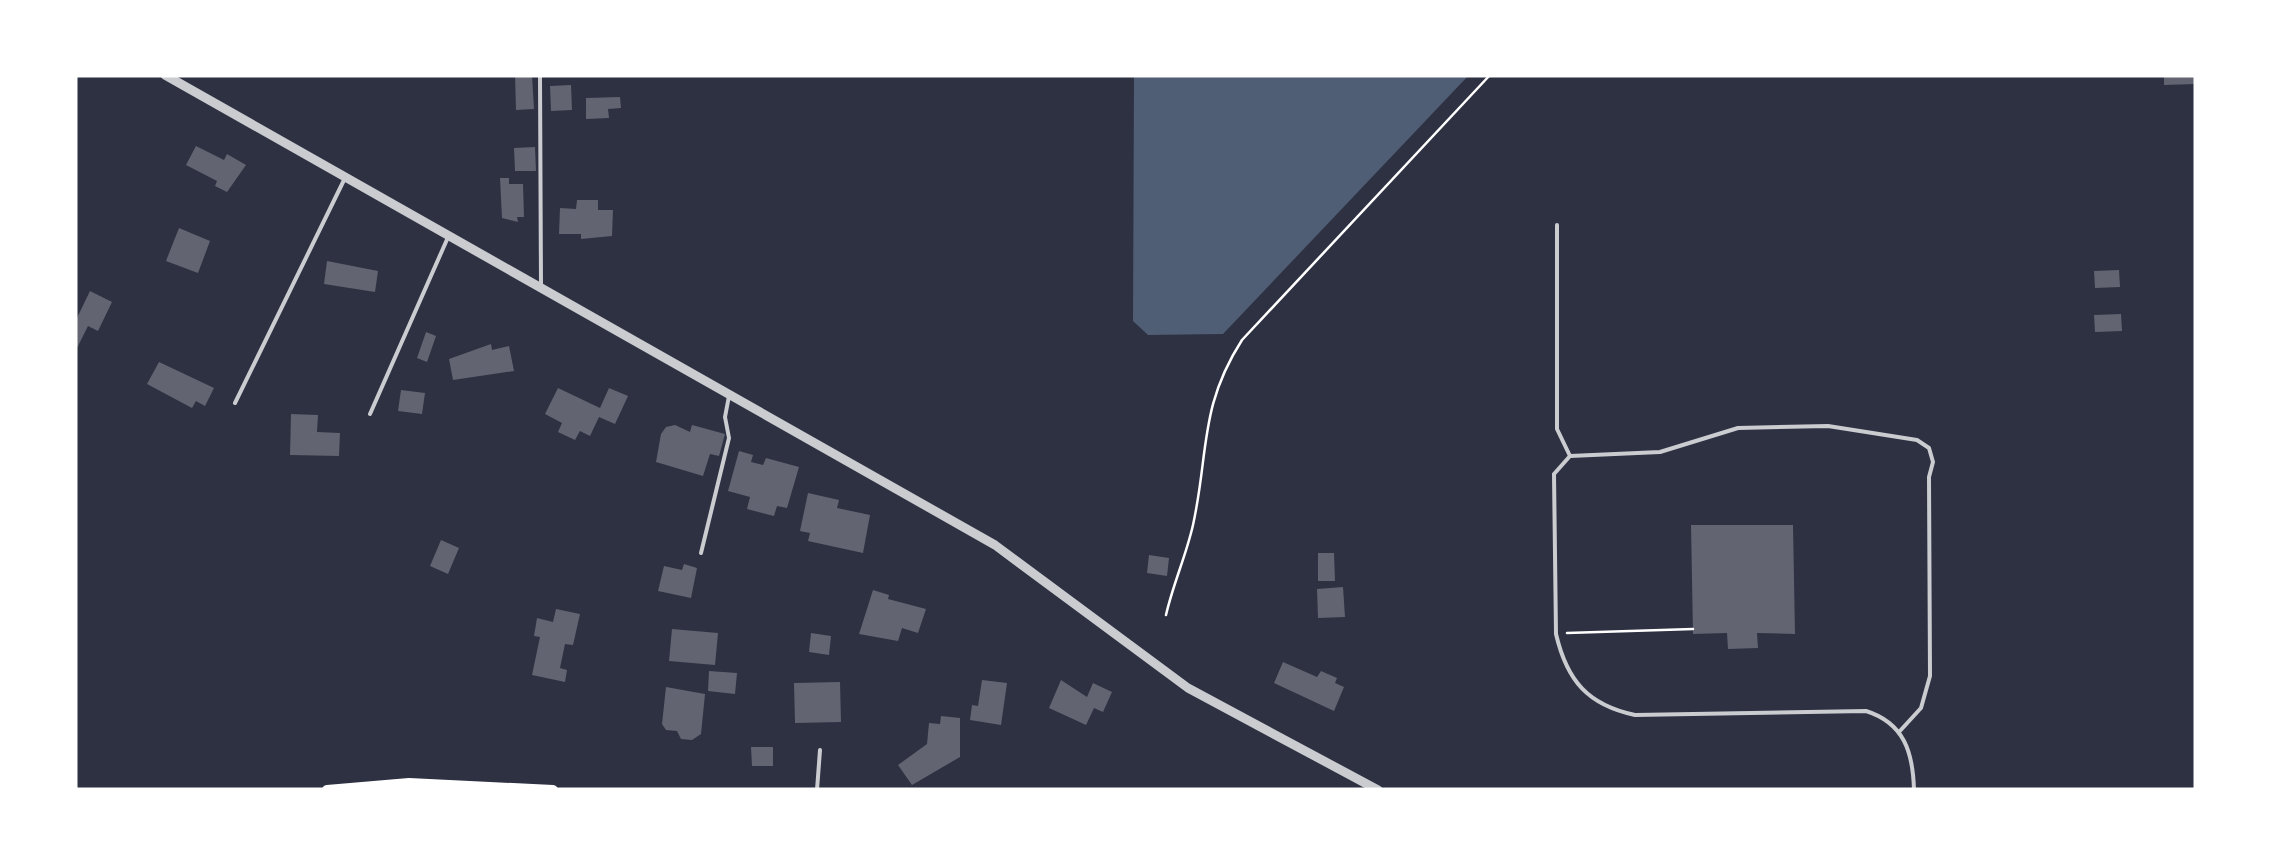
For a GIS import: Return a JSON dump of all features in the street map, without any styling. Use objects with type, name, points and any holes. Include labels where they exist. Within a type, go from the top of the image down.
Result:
[{"type":"main road","points":[[327,790],[408,782],[553,790]]},
{"type":"street","points":[[166,75],[994,545],[1188,688],[1378,790]]},
{"type":"lane","points":[[540,78],[541,286]]},
{"type":"lane","points":[[234,403],[346,176]]},
{"type":"lane","points":[[1557,224],[1558,429],[1570,456]]},
{"type":"lane","points":[[370,414],[449,234]]},
{"type":"lane","points":[[701,552],[729,438],[725,417],[730,392]]},
{"type":"lane","points":[[1900,732],[1921,708],[1930,676],[1929,476],[1933,462],[1929,448],[1917,440],[1828,426],[1738,428],[1660,452],[1570,456],[1554,474],[1556,634],[1572,679],[1584,694],[1608,709],[1636,715],[1866,711],[1889,718],[1900,732],[1914,768],[1914,790]]},
{"type":"lane","points":[[817,790],[820,750]]},
{"type":"path","points":[[1166,614],[1193,523],[1209,406],[1219,376],[1242,340],[1490,75]]},
{"type":"path","points":[[1556,634],[1693,629]]},
{"type":"water","points":[[1134,75],[1469,75],[1223,334],[1148,335],[1133,321]]},
{"type":"building","points":[[515,75],[532,75],[534,109],[516,110]]},
{"type":"building","points":[[2164,75],[2196,75],[2196,84],[2164,85]]},
{"type":"building","points":[[571,85],[572,110],[551,111],[550,86]]},
{"type":"building","points":[[620,97],[621,108],[608,109],[609,118],[586,119],[586,98]]},
{"type":"building","points":[[196,146],[224,160],[227,154],[246,165],[227,192],[215,186],[217,181],[186,165]]},
{"type":"building","points":[[535,147],[536,171],[515,171],[514,148]]},
{"type":"building","points":[[500,178],[509,178],[509,184],[523,184],[524,217],[517,217],[518,222],[502,218]]},
{"type":"building","points":[[577,200],[598,200],[598,210],[613,210],[612,236],[581,239],[581,234],[559,234],[560,208],[576,209]]},
{"type":"building","points":[[179,228],[210,241],[198,273],[166,261]]},
{"type":"building","points":[[327,261],[378,271],[375,292],[324,284]]},
{"type":"building","points":[[2119,270],[2120,287],[2095,288],[2094,271]]},
{"type":"building","points":[[90,291],[112,302],[98,331],[88,326],[75,352],[76,320]]},
{"type":"building","points":[[2121,314],[2122,331],[2095,332],[2094,315]]},
{"type":"building","points":[[426,332],[436,336],[427,362],[417,358]]},
{"type":"building","points":[[491,344],[492,350],[509,346],[514,371],[453,380],[449,359]]},
{"type":"building","points":[[159,362],[214,388],[205,406],[196,401],[192,408],[147,384]]},
{"type":"building","points":[[558,388],[600,408],[609,388],[628,396],[615,424],[599,417],[590,436],[580,431],[575,440],[558,432],[562,423],[545,414]]},
{"type":"building","points":[[401,390],[425,393],[422,414],[398,411]]},
{"type":"building","points":[[291,414],[318,415],[317,432],[340,433],[339,456],[290,455]]},
{"type":"building","points":[[675,425],[690,432],[692,425],[725,434],[719,456],[710,454],[703,476],[656,462],[661,434],[666,427]]},
{"type":"building","points":[[739,451],[753,455],[751,462],[763,465],[766,458],[799,467],[787,508],[777,506],[774,516],[747,509],[750,497],[728,491]]},
{"type":"building","points":[[808,493],[839,500],[837,508],[870,515],[863,553],[808,541],[810,533],[800,531]]},
{"type":"building","points":[[1691,525],[1793,525],[1795,634],[1757,633],[1758,648],[1728,649],[1727,633],[1693,634]]},
{"type":"building","points":[[441,540],[459,548],[448,574],[430,566]]},
{"type":"building","points":[[1318,553],[1334,553],[1335,581],[1318,581]]},
{"type":"building","points":[[1149,555],[1169,558],[1167,576],[1147,573]]},
{"type":"building","points":[[684,564],[697,568],[691,598],[658,591],[664,566],[682,570]]},
{"type":"building","points":[[1343,587],[1345,617],[1318,618],[1317,589]]},
{"type":"building","points":[[873,590],[889,595],[888,599],[926,609],[918,633],[902,628],[898,641],[859,634]]},
{"type":"building","points":[[556,609],[580,614],[573,645],[565,644],[560,668],[567,670],[565,682],[532,675],[540,637],[534,636],[537,618],[553,622]]},
{"type":"building","points":[[672,629],[718,633],[715,665],[669,661]]},
{"type":"building","points":[[811,633],[831,636],[829,655],[809,652]]},
{"type":"building","points":[[1283,662],[1317,677],[1321,671],[1337,678],[1335,683],[1344,687],[1334,711],[1274,683]]},
{"type":"building","points":[[709,671],[737,673],[735,694],[708,691]]},
{"type":"building","points":[[982,680],[1007,683],[1001,725],[970,720],[972,705],[978,706]]},
{"type":"building","points":[[1061,680],[1087,697],[1093,683],[1112,692],[1103,712],[1094,708],[1086,725],[1049,708]]},
{"type":"building","points":[[840,682],[841,722],[795,723],[794,683]]},
{"type":"building","points":[[666,687],[705,694],[701,734],[692,740],[681,739],[677,731],[666,730],[662,724]]},
{"type":"building","points":[[941,716],[960,718],[960,757],[912,785],[898,765],[927,744],[929,723],[940,724]]},
{"type":"building","points":[[751,747],[773,747],[773,766],[752,766]]}]
